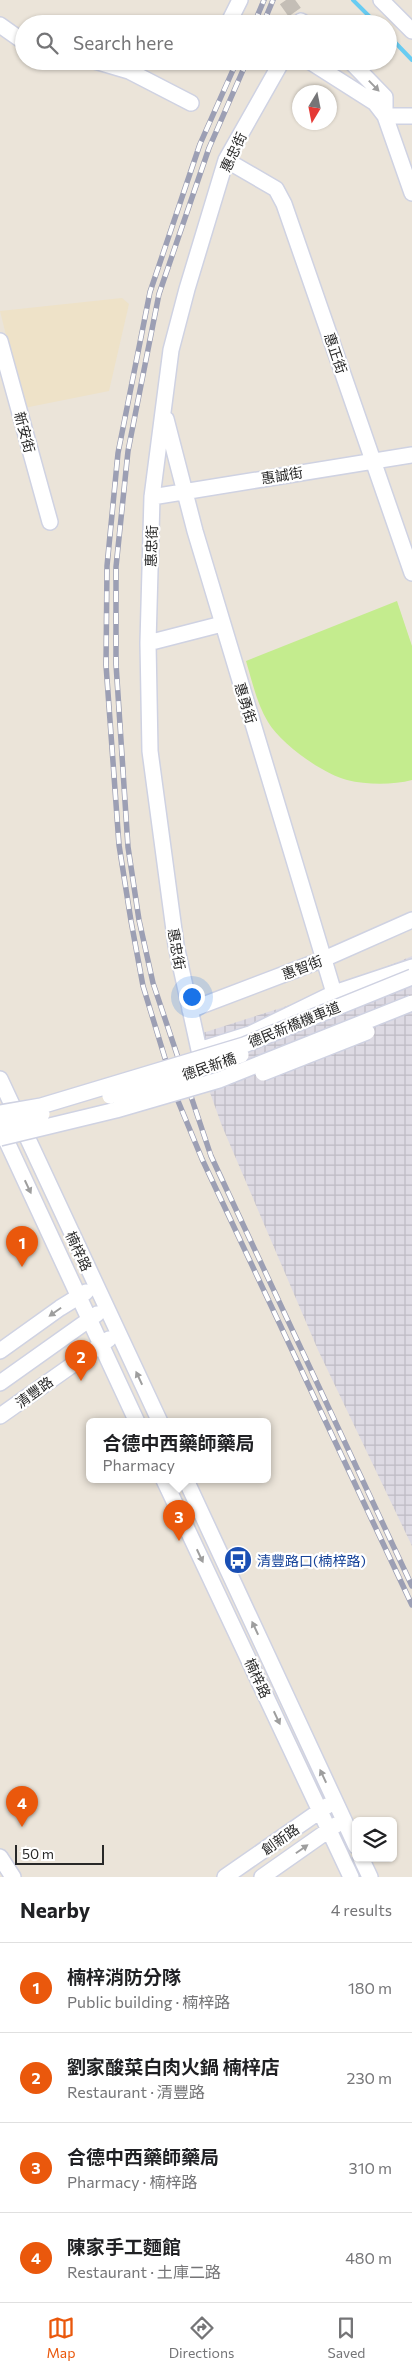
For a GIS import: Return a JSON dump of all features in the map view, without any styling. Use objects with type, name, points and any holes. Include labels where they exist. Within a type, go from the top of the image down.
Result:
[{"type":"street","points":[[232,15],[240,0]]},
{"type":"street","points":[[381,0],[396,15]]},
{"type":"street","points":[[397,16],[412,31]]},
{"type":"street","points":[[0,25],[15,36]]},
{"type":"street","points":[[126,70],[191,103]]},
{"type":"street","name":"惠忠街","points":[[277,70],[226,160],[187,289],[171,350],[152,497],[148,643],[150,752],[176,945],[199,1050],[250,1034],[334,993]]},
{"type":"street","points":[[323,70],[375,103],[385,116],[412,193]]},
{"type":"street","points":[[359,70],[385,97],[385,116]]},
{"type":"street","points":[[385,116],[412,116]]},
{"type":"street","name":"惠正街","points":[[226,160],[276,189],[284,204],[412,573]]},
{"type":"street","name":"新安街","points":[[0,341],[50,522]]},
{"type":"street","name":"惠勇街","points":[[164,410],[184,491],[222,624],[334,993]]},
{"type":"street","name":"惠誠街","points":[[152,497],[412,456]]},
{"type":"street","points":[[148,643],[222,624]]},
{"type":"street","name":"惠智街","points":[[190,1010],[324,959],[412,920]]},
{"type":"street","points":[[334,993],[412,967]]},
{"type":"street","name":"德民新橋機車道","points":[[0,1113],[41,1106],[244,1044],[412,976]]},
{"type":"street","name":"德民新橋","points":[[0,1126],[136,1089],[223,1062],[412,988]]},
{"type":"street","name":"德民新橋","points":[[0,1138],[116,1110],[218,1080],[412,1003]]},
{"type":"street","points":[[4,1154],[206,1094],[298,1060],[412,1013]]},
{"type":"street","name":"楠梓路","points":[[0,1079],[4,1098],[34,1153],[158,1418]]},
{"type":"street","name":"楠梓路","points":[[0,1126],[4,1154],[78,1297],[135,1418]]},
{"type":"street","points":[[4,1154],[34,1153]]},
{"type":"street","points":[[0,1351],[96,1286]]},
{"type":"street","name":"清豐路","points":[[0,1382],[88,1319],[107,1308]]},
{"type":"street","name":"清豐路","points":[[0,1416],[118,1332]]},
{"type":"street","name":"楠梓路","points":[[165,1483],[352,1877]]},
{"type":"street","name":"楠梓路","points":[[187,1483],[352,1837]]},
{"type":"street","name":"創新路","points":[[225,1877],[334,1801]]},
{"type":"street","name":"創新路","points":[[262,1877],[344,1820]]},
{"type":"street","points":[[0,1857],[13,1877]]},
{"type":"shaded area","points":[[122,298],[129,304],[109,391],[24,408],[0,311]]},
{"type":"shaded area","points":[[412,956],[412,1546],[318,1350],[222,1126],[190,1037],[309,999]]},
{"type":"green space","points":[[397,601],[412,646],[412,780],[380,784],[363,783],[337,777],[303,757],[274,731],[261,708],[246,661]]},
{"type":"waterway","points":[[353,0],[368,15]]},
{"type":"waterway","points":[[397,44],[412,60]]},
{"type":"tunnel","points":[[286,0],[297,15]]},
{"type":"railway","points":[[258,15],[264,0]]},
{"type":"railway","points":[[267,15],[273,0]]},
{"type":"railway","points":[[233,70],[200,144],[150,292],[118,453],[107,566],[106,665],[119,845],[143,986],[178,1101],[202,1159],[412,1605]]},
{"type":"railway","points":[[243,70],[209,148],[159,294],[128,451],[116,567],[116,664],[128,847],[139,920],[153,983],[211,1156],[412,1586]]},
{"type":"place","name":"楠梓消防分隊","points":[[22,1267]]},
{"type":"place","name":"劉家酸菜白肉火鍋 楠梓店","points":[[81,1381]]},
{"type":"place","name":"合德中西藥師藥局","points":[[179,1541]]},
{"type":"place","name":"清豐路口(楠梓路)","points":[[238,1560]]},
{"type":"place","name":"陳家手工麵館","points":[[22,1827]]}]
